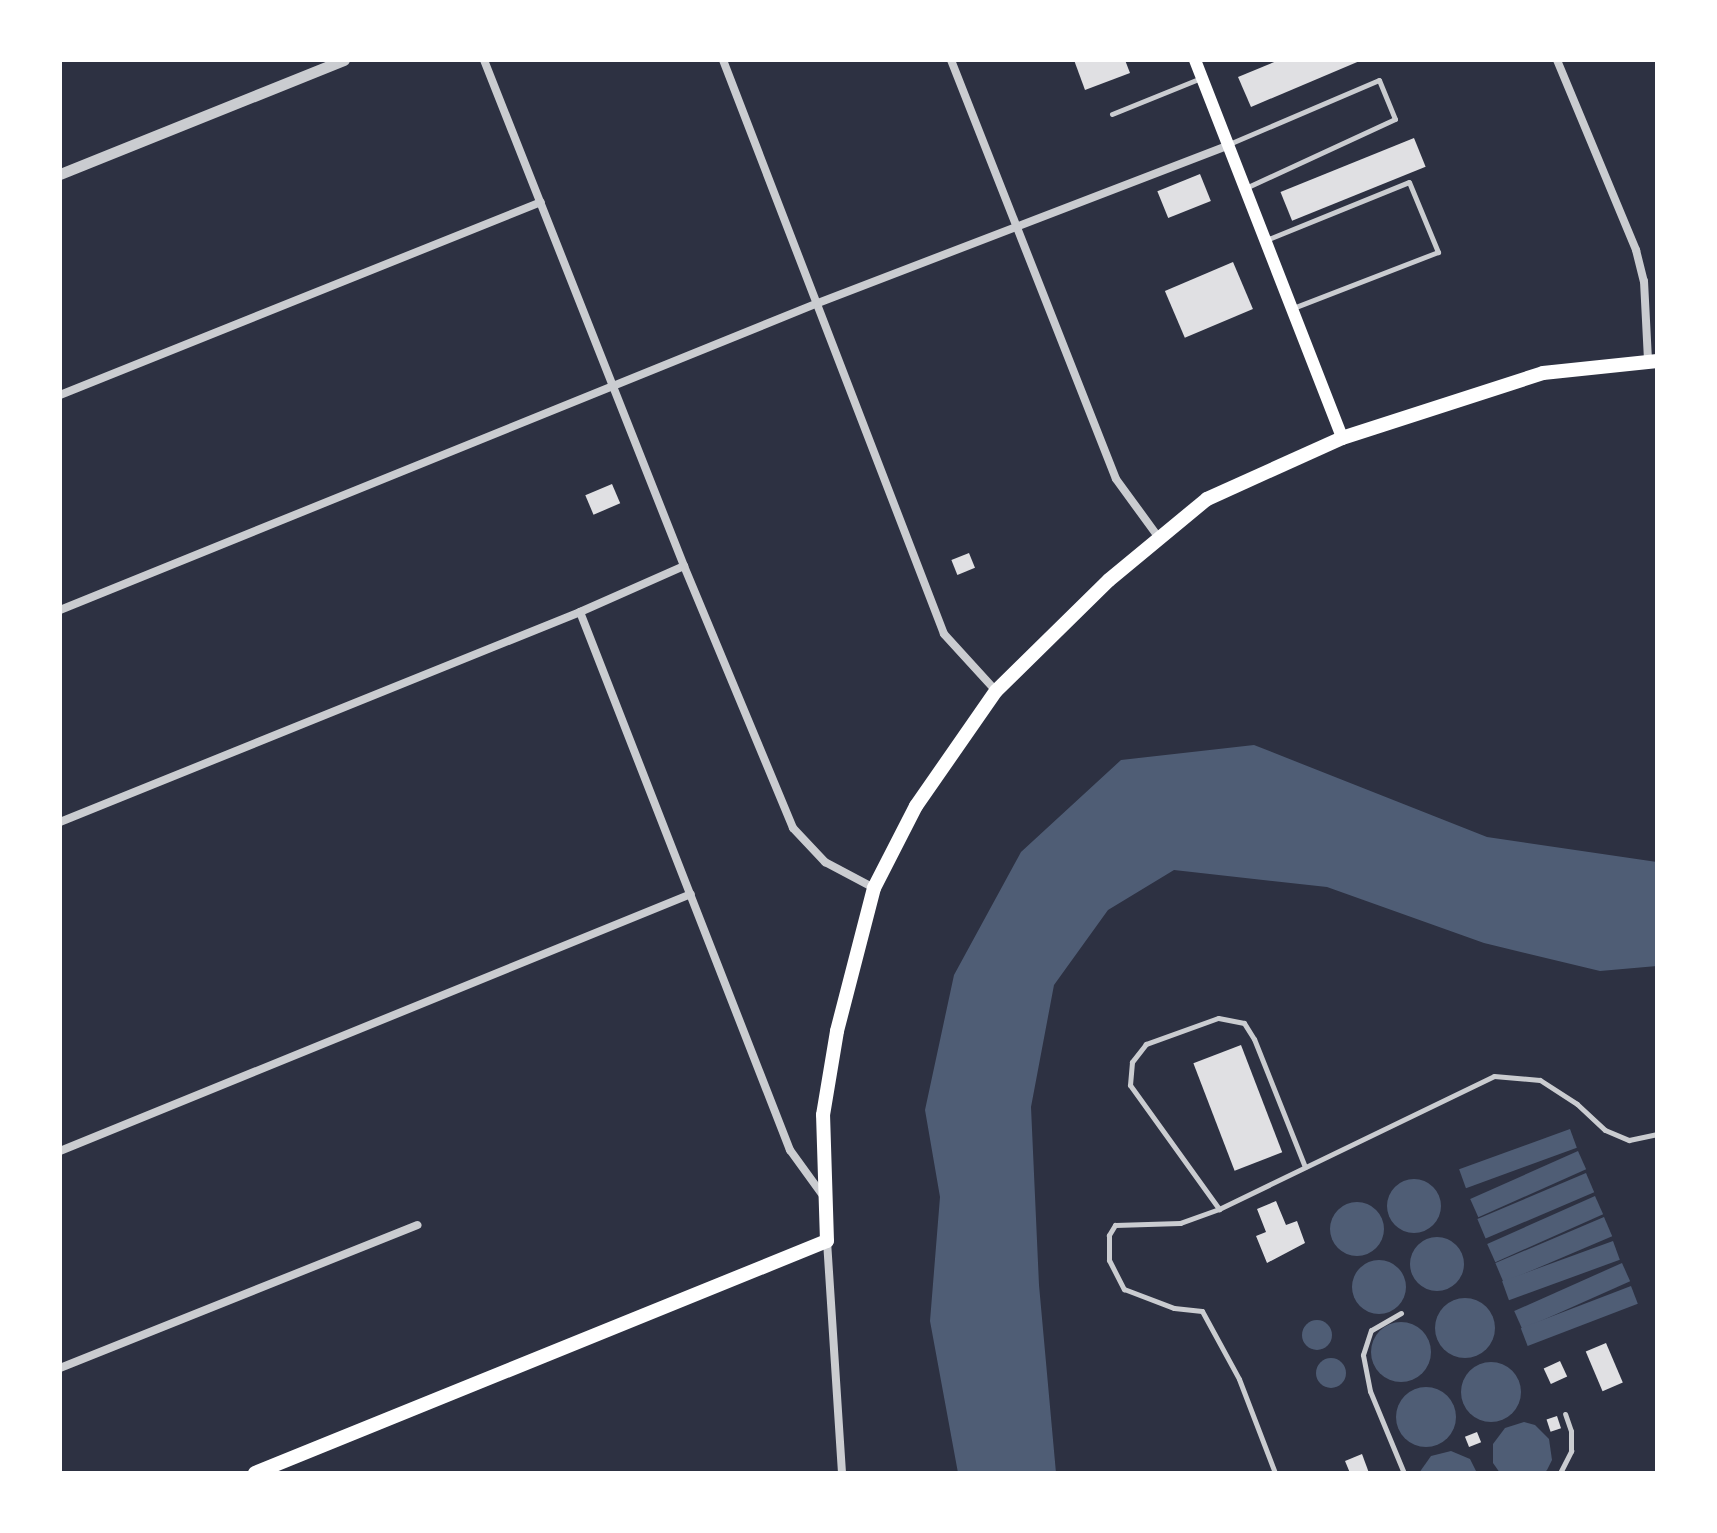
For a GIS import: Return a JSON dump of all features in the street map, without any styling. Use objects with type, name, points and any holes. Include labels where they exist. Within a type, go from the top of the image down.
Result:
[{"type":"main road","points":[[1195,60],[1342,438]]},
{"type":"main road","points":[[255,1473],[827,1241],[823,1115],[837,1031],[874,888],[916,806],[996,691],[1109,580],[1207,499],[1342,438],[1543,373],[1653,360]]},
{"type":"street","points":[[60,174],[344,60]]},
{"type":"street","points":[[484,60],[684,566],[793,828],[825,862],[874,888]]},
{"type":"street","points":[[723,60],[944,634],[996,691]]},
{"type":"street","points":[[951,60],[1116,479],[1159,538]]},
{"type":"street","points":[[1557,60],[1636,250],[1644,281],[1653,360]]},
{"type":"street","points":[[60,610],[818,303],[1229,145]]},
{"type":"street","points":[[60,395],[541,202]]},
{"type":"street","points":[[60,822],[580,612],[684,566]]},
{"type":"street","points":[[580,612],[790,1150],[825,1198]]},
{"type":"street","points":[[60,1151],[691,894]]},
{"type":"street","points":[[60,1368],[417,1225]]},
{"type":"street","points":[[827,1241],[842,1473]]},
{"type":"lane","points":[[1112,114],[1202,77]]},
{"type":"lane","points":[[1229,145],[1379,80],[1395,119],[1245,188]]},
{"type":"lane","points":[[1266,240],[1409,182],[1438,252],[1292,308]]},
{"type":"lane","points":[[1219,1209],[1130,1085],[1132,1062],[1146,1044],[1218,1018],[1244,1023],[1254,1039],[1305,1167]]},
{"type":"lane","points":[[1275,1473],[1239,1379],[1202,1311],[1174,1308],[1124,1289],[1109,1260],[1109,1235],[1115,1225],[1180,1223],[1219,1209],[1494,1076],[1540,1080],[1577,1104],[1605,1130],[1629,1140],[1657,1134]]},
{"type":"lane","points":[[1401,1313],[1371,1330],[1363,1355],[1370,1391],[1404,1473]]},
{"type":"lane","points":[[1560,1473],[1571,1451],[1571,1431],[1565,1414]]},
{"type":"water","points":[[1254,745],[1487,837],[1657,862],[1657,966],[1600,971],[1484,943],[1327,887],[1174,870],[1108,910],[1054,985],[1031,1107],[1039,1285],[1056,1473],[958,1473],[930,1321],[940,1197],[925,1110],[954,975],[1021,852],[1121,760]]},
{"type":"water","points":[[1570,1129],[1577,1148],[1466,1188],[1459,1169]]},
{"type":"water","points":[[1578,1151],[1586,1169],[1478,1217],[1470,1199]]},
{"type":"water","points":[[1586,1173],[1594,1192],[1486,1238],[1477,1219]]},
{"type":"water","points":[[1414,1179],[1433,1187],[1441,1206],[1433,1225],[1414,1233],[1395,1225],[1387,1206],[1395,1187]]},
{"type":"water","points":[[1595,1196],[1603,1214],[1495,1262],[1487,1244]]},
{"type":"water","points":[[1357,1202],[1376,1210],[1384,1229],[1376,1248],[1357,1256],[1338,1248],[1330,1229],[1338,1210]]},
{"type":"water","points":[[1604,1217],[1612,1236],[1504,1282],[1495,1263]]},
{"type":"water","points":[[1437,1237],[1456,1245],[1464,1264],[1456,1283],[1437,1291],[1418,1283],[1410,1264],[1418,1245]]},
{"type":"water","points":[[1613,1241],[1620,1260],[1509,1300],[1502,1281]]},
{"type":"water","points":[[1379,1260],[1398,1268],[1406,1287],[1398,1306],[1379,1314],[1360,1306],[1352,1287],[1360,1268]]},
{"type":"water","points":[[1622,1263],[1630,1281],[1522,1329],[1514,1311]]},
{"type":"water","points":[[1631,1286],[1638,1304],[1528,1346],[1521,1328]]},
{"type":"water","points":[[1465,1298],[1477,1300],[1486,1307],[1493,1316],[1493,1340],[1486,1349],[1477,1356],[1465,1358],[1453,1356],[1444,1349],[1437,1340],[1435,1328],[1437,1316],[1444,1307],[1453,1300]]},
{"type":"water","points":[[1317,1320],[1328,1324],[1332,1335],[1328,1346],[1317,1350],[1306,1346],[1302,1335],[1306,1324]]},
{"type":"water","points":[[1401,1322],[1413,1324],[1422,1331],[1429,1340],[1429,1364],[1422,1373],[1413,1380],[1401,1382],[1389,1380],[1380,1373],[1373,1364],[1371,1352],[1373,1340],[1380,1331],[1389,1324]]},
{"type":"water","points":[[1331,1358],[1342,1362],[1346,1373],[1342,1384],[1331,1388],[1320,1384],[1316,1373],[1320,1362]]},
{"type":"water","points":[[1491,1362],[1503,1364],[1512,1371],[1519,1380],[1519,1404],[1512,1413],[1503,1420],[1491,1422],[1479,1420],[1470,1413],[1463,1404],[1461,1392],[1463,1380],[1470,1371],[1479,1364]]},
{"type":"water","points":[[1426,1387],[1438,1389],[1447,1396],[1454,1405],[1454,1429],[1447,1438],[1438,1445],[1426,1447],[1414,1445],[1405,1438],[1398,1429],[1396,1417],[1398,1405],[1405,1396],[1414,1389]]},
{"type":"water","points":[[1524,1422],[1535,1425],[1549,1439],[1552,1460],[1544,1473],[1500,1473],[1493,1463],[1493,1444],[1505,1428]]},
{"type":"water","points":[[1451,1451],[1470,1459],[1477,1473],[1419,1473],[1431,1456]]},
{"type":"building","points":[[1074,60],[1125,60],[1130,73],[1085,90]]},
{"type":"building","points":[[1279,60],[1362,60],[1251,107],[1238,77]]},
{"type":"building","points":[[1414,138],[1426,167],[1292,221],[1280,192]]},
{"type":"building","points":[[1200,174],[1211,201],[1168,218],[1157,191]]},
{"type":"building","points":[[1233,262],[1253,309],[1185,338],[1165,291]]},
{"type":"building","points":[[612,484],[620,503],[594,515],[585,495]]},
{"type":"building","points":[[969,553],[975,568],[957,575],[951,560]]},
{"type":"building","points":[[1241,1045],[1282,1152],[1235,1171],[1193,1063]]},
{"type":"building","points":[[1276,1201],[1286,1225],[1297,1221],[1305,1243],[1267,1263],[1256,1236],[1266,1232],[1257,1209]]},
{"type":"building","points":[[1606,1343],[1623,1383],[1603,1391],[1586,1352]]},
{"type":"building","points":[[1560,1361],[1567,1376],[1551,1384],[1544,1369]]},
{"type":"building","points":[[1557,1416],[1561,1428],[1551,1432],[1547,1419]]},
{"type":"building","points":[[1477,1432],[1481,1442],[1469,1447],[1465,1437]]},
{"type":"building","points":[[1362,1454],[1369,1473],[1350,1473],[1345,1461]]}]
